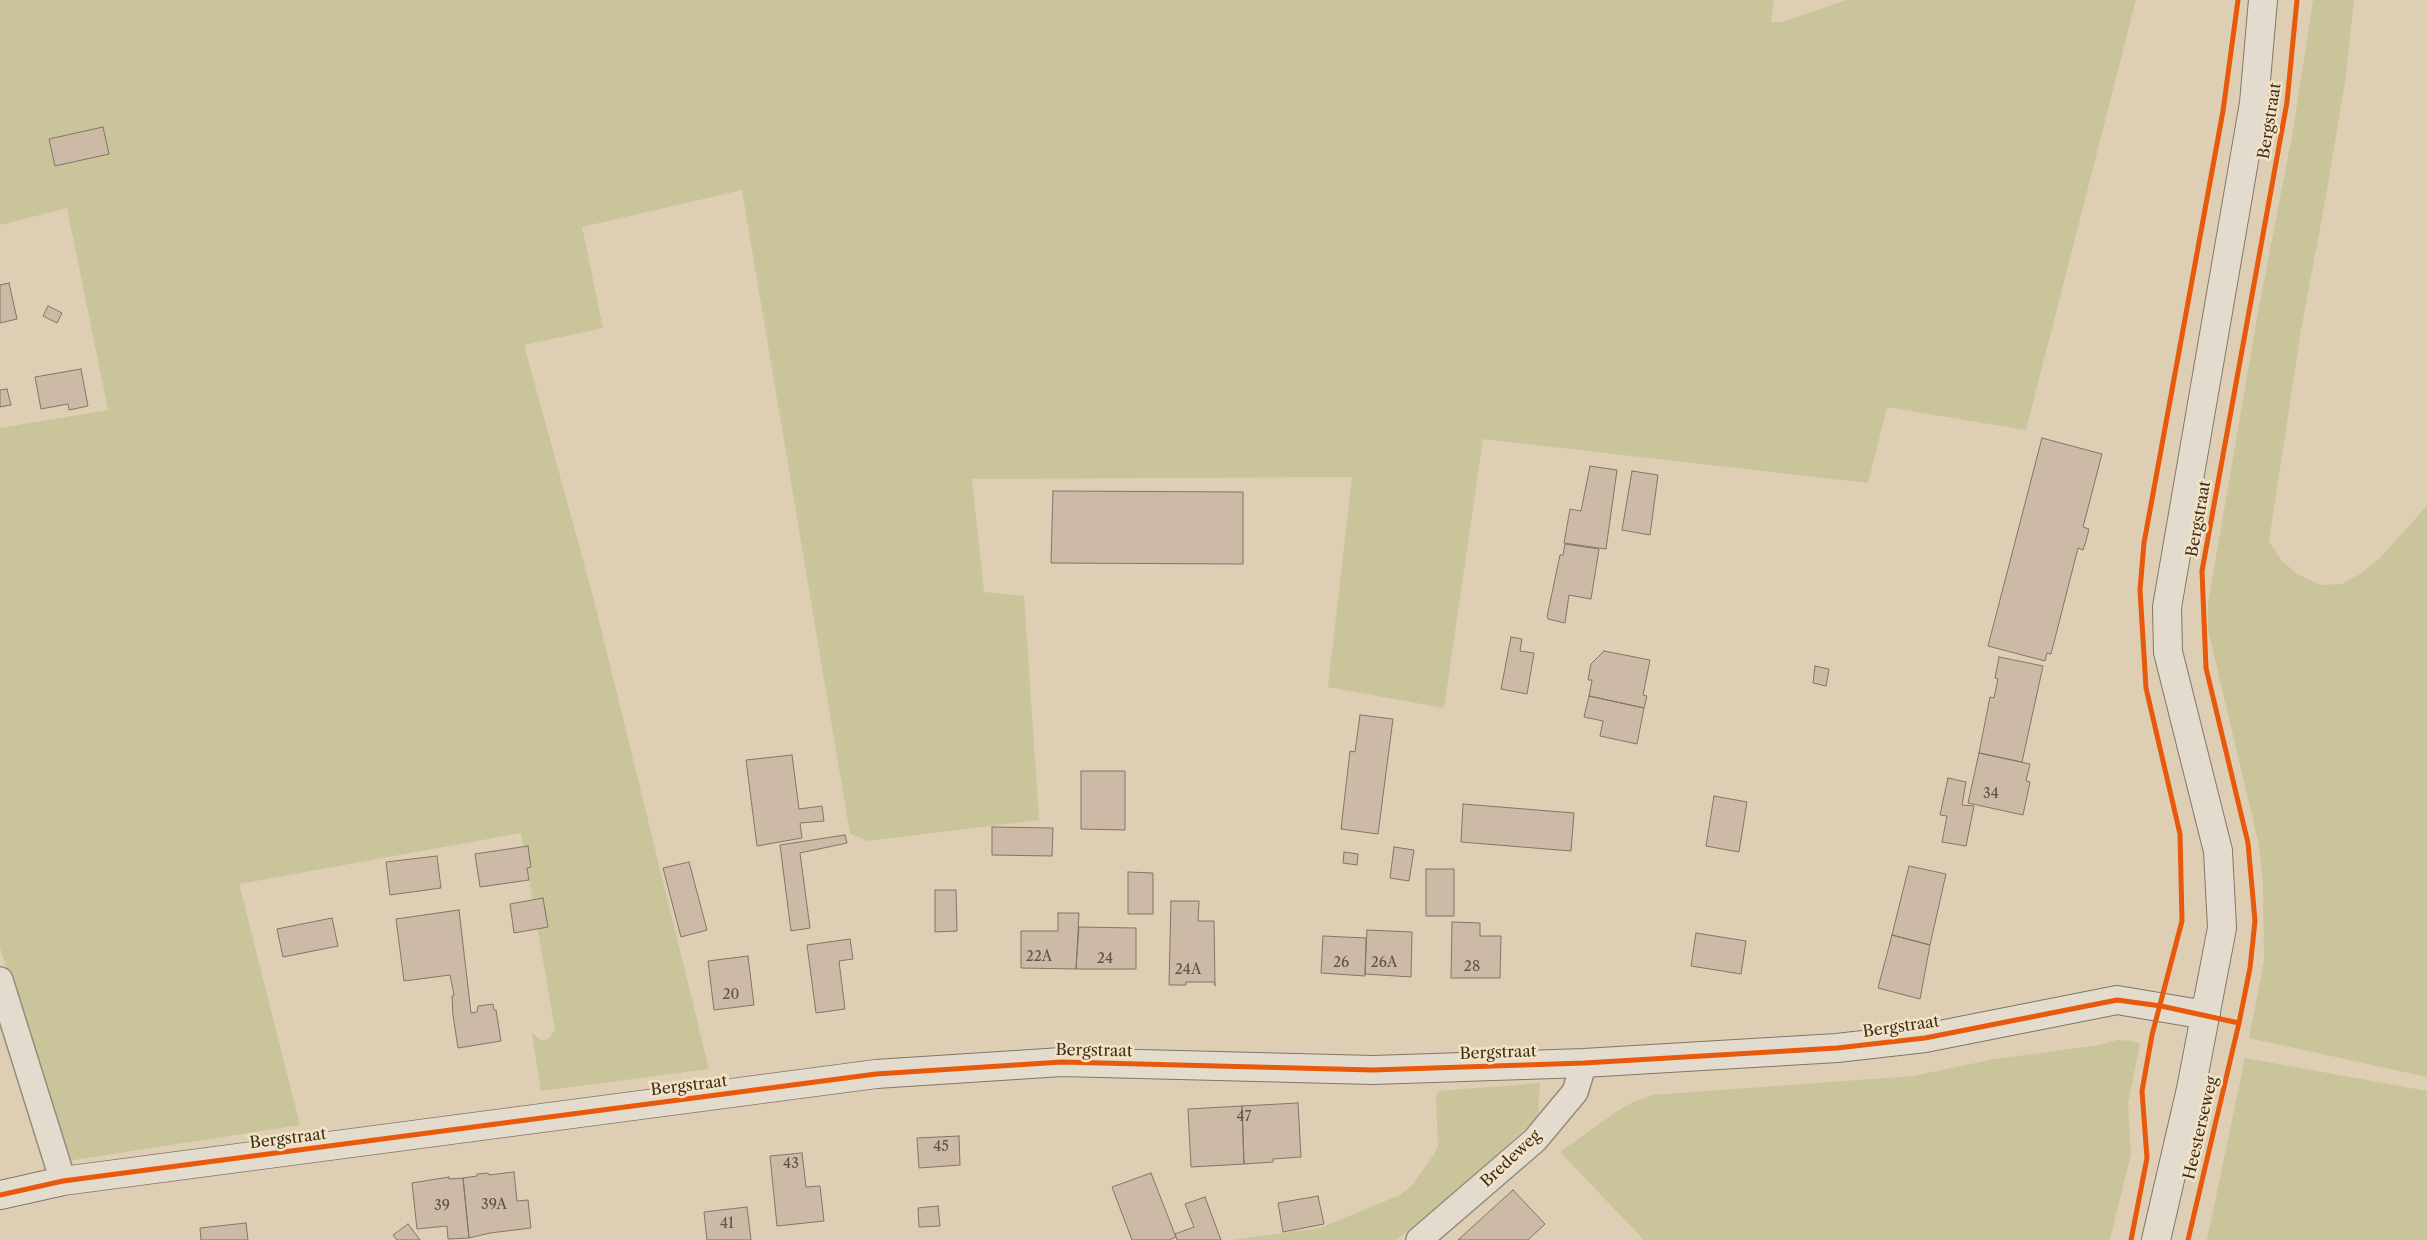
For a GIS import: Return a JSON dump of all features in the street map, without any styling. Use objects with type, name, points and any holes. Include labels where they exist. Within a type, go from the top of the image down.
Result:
[{"type":"street","name":"Bergstraat","points":[[0,1195],[63,1181],[876,1074],[1062,1062],[1373,1070],[1584,1064],[1837,1048],[1905,1040],[2117,1000],[2206,1015],[2222,928],[2218,851],[2168,652],[2167,607],[2254,103],[2263,0]]},
{"type":"street","points":[[0,980],[63,1181]]},
{"type":"street","name":"Heesterseweg","points":[[2156,1240],[2206,1015]]},
{"type":"street","name":"Bredeweg","points":[[1419,1240],[1534,1140],[1575,1092],[1584,1064]]},
{"type":"shaded area","points":[[0,0],[1774,0],[1771,22],[1783,22],[1846,0],[2136,0],[2026,430],[1887,407],[1868,483],[1483,439],[1444,708],[1328,687],[1352,477],[972,479],[984,592],[1024,596],[1039,820],[868,841],[850,834],[742,190],[582,227],[603,328],[524,345],[594,600],[709,1069],[541,1091],[532,1033],[542,1041],[549,1038],[555,1030],[521,833],[239,884],[300,1125],[67,1161],[0,948],[0,428],[108,410],[67,208],[0,225]]},
{"type":"shaded area","points":[[2313,0],[2354,0],[2345,82],[2301,330],[2269,541],[2281,560],[2297,574],[2320,585],[2342,584],[2360,574],[2379,559],[2427,506],[2427,1077],[2249,1038],[2264,961],[2263,881],[2258,841],[2208,630],[2208,604],[2258,312],[2293,131]]},
{"type":"shaded area","points":[[2117,1040],[2140,1044],[2128,1103],[2131,1154],[2110,1240],[1644,1240],[1560,1152],[1619,1110],[1635,1101],[1653,1095],[1913,1076],[1995,1059],[2100,1045]]},
{"type":"shaded area","points":[[2245,1058],[2427,1091],[2427,1240],[2207,1240]]},
{"type":"shaded area","points":[[1540,1083],[1538,1117],[1436,1209],[1396,1240],[1232,1240],[1320,1228],[1400,1195],[1413,1184],[1438,1146],[1436,1098],[1438,1091]]},
{"type":"building","points":[[103,127],[109,154],[55,166],[49,139]]},
{"type":"building","points":[[9,283],[17,319],[0,323],[0,285]]},
{"type":"building","points":[[48,306],[62,313],[57,323],[43,316]]},
{"type":"building","points":[[81,369],[88,406],[69,410],[68,404],[41,409],[35,377]]},
{"type":"building","points":[[7,389],[11,405],[0,407],[0,390]]},
{"type":"building","points":[[2042,438],[2102,454],[2083,527],[2089,529],[2086,541],[2083,550],[2078,548],[2051,654],[2047,653],[2045,661],[1988,646]]},
{"type":"building","points":[[1590,466],[1617,470],[1606,549],[1564,543],[1570,509],[1581,511]]},
{"type":"building","points":[[1632,471],[1658,475],[1650,535],[1622,530]]},
{"type":"building","points":[[1053,491],[1243,492],[1243,564],[1051,563]]},
{"type":"building","points":[[1565,544],[1599,549],[1591,599],[1569,595],[1565,623],[1548,619],[1547,617],[1560,555],[1563,555]]},
{"type":"building","points":[[1511,637],[1522,639],[1520,651],[1534,653],[1527,694],[1501,689]]},
{"type":"building","points":[[1604,651],[1650,660],[1643,695],[1647,696],[1644,708],[1589,696],[1592,680],[1588,680],[1591,664]]},
{"type":"building","points":[[1999,657],[2043,666],[2022,762],[1979,753],[1990,697],[1994,698],[1998,679],[1995,678]]},
{"type":"building","points":[[1815,666],[1829,669],[1826,686],[1813,683]]},
{"type":"building","points":[[1589,696],[1644,708],[1637,744],[1600,736],[1603,721],[1584,717]]},
{"type":"building","points":[[1360,715],[1393,719],[1378,834],[1341,829],[1350,751],[1355,752]]},
{"type":"building","points":[[1979,753],[2030,764],[2026,781],[2030,782],[2023,815],[1968,803]]},
{"type":"building","points":[[792,755],[799,809],[822,806],[824,821],[800,823],[802,838],[757,846],[746,760]]},
{"type":"building","points":[[1081,771],[1125,771],[1125,830],[1081,829]]},
{"type":"building","points":[[1948,778],[1966,782],[1962,805],[1974,806],[1966,846],[1942,842],[1947,816],[1940,815]]},
{"type":"building","points":[[1714,796],[1747,802],[1739,852],[1706,846]]},
{"type":"building","points":[[1463,804],[1574,813],[1571,851],[1461,842]]},
{"type":"building","points":[[992,827],[1053,828],[1052,856],[992,855]]},
{"type":"building","points":[[845,835],[847,843],[800,853],[810,928],[791,931],[780,845]]},
{"type":"building","points":[[528,846],[531,867],[527,868],[529,880],[480,887],[475,854]]},
{"type":"building","points":[[1394,847],[1414,850],[1409,881],[1390,878]]},
{"type":"building","points":[[1344,852],[1358,854],[1357,865],[1343,863]]},
{"type":"building","points":[[437,856],[441,888],[390,895],[386,862]]},
{"type":"building","points":[[689,862],[707,930],[681,937],[663,868]]},
{"type":"building","points":[[1909,866],[1946,874],[1930,945],[1892,935]]},
{"type":"building","points":[[1426,869],[1454,869],[1454,916],[1426,916]]},
{"type":"building","points":[[1128,872],[1153,873],[1153,914],[1128,914]]},
{"type":"building","points":[[935,890],[956,890],[957,931],[935,932]]},
{"type":"building","points":[[543,898],[548,927],[514,933],[510,904]]},
{"type":"building","points":[[1171,901],[1199,901],[1198,921],[1214,921],[1215,986],[1214,982],[1186,982],[1186,985],[1169,985]]},
{"type":"building","points":[[459,910],[471,1013],[477,1012],[478,1006],[493,1004],[494,1010],[496,1010],[501,1041],[458,1048],[453,1015],[452,996],[454,995],[450,975],[404,981],[396,919]]},
{"type":"building","points":[[1058,913],[1079,913],[1076,969],[1021,968],[1021,931],[1058,931]]},
{"type":"building","points":[[332,918],[338,946],[283,957],[277,929]]},
{"type":"building","points":[[1452,922],[1480,923],[1480,936],[1501,936],[1500,978],[1451,978]]},
{"type":"building","points":[[1079,927],[1136,928],[1136,969],[1076,969]]},
{"type":"building","points":[[1367,930],[1412,932],[1411,977],[1365,974]]},
{"type":"building","points":[[1696,933],[1746,941],[1741,974],[1691,966]]},
{"type":"building","points":[[1892,935],[1930,945],[1920,999],[1878,988]]},
{"type":"building","points":[[1323,936],[1366,938],[1365,976],[1321,973]]},
{"type":"building","points":[[850,939],[853,959],[839,961],[845,1009],[816,1013],[807,945]]},
{"type":"building","points":[[748,956],[754,1005],[714,1010],[708,961]]},
{"type":"building","points":[[1298,1103],[1301,1157],[1273,1159],[1273,1162],[1244,1164],[1242,1106]]},
{"type":"building","points":[[1242,1106],[1244,1164],[1191,1167],[1188,1109]]},
{"type":"building","points":[[959,1136],[960,1165],[919,1168],[917,1138]]},
{"type":"building","points":[[802,1153],[806,1187],[820,1186],[824,1221],[777,1226],[770,1156]]},
{"type":"building","points":[[514,1172],[517,1201],[528,1200],[531,1228],[490,1233],[469,1238],[463,1178],[477,1176],[477,1174],[488,1173],[489,1175]]},
{"type":"building","points":[[1151,1173],[1176,1237],[1169,1240],[1132,1240],[1112,1187]]},
{"type":"building","points":[[449,1177],[449,1179],[463,1178],[469,1238],[448,1239],[447,1226],[417,1229],[412,1183]]},
{"type":"building","points":[[1513,1190],[1545,1224],[1528,1240],[1458,1240]]},
{"type":"building","points":[[1318,1196],[1324,1224],[1283,1232],[1278,1203]]},
{"type":"building","points":[[1205,1197],[1221,1240],[1177,1240],[1175,1234],[1194,1227],[1185,1204]]},
{"type":"building","points":[[938,1206],[940,1226],[919,1227],[918,1208]]},
{"type":"building","points":[[747,1207],[751,1240],[707,1240],[704,1212]]},
{"type":"building","points":[[246,1223],[248,1240],[201,1240],[200,1228]]},
{"type":"building","points":[[408,1224],[420,1240],[397,1240],[393,1235]]},
{"type":"cycle path","points":[[2131,1240],[2147,1158],[2142,1091],[2152,1035],[2182,921],[2180,834],[2146,688],[2140,590],[2144,543],[2223,111],[2238,0]]},
{"type":"cycle path","points":[[2188,1240],[2239,1023],[2250,968],[2255,921],[2248,843],[2206,668],[2202,571],[2287,102],[2297,0]]},
{"type":"cycle path","points":[[0,1195],[63,1181],[876,1074],[1062,1062],[1373,1070],[1584,1063],[1837,1048],[1925,1038],[2117,1000],[2161,1006],[2239,1023]]}]
